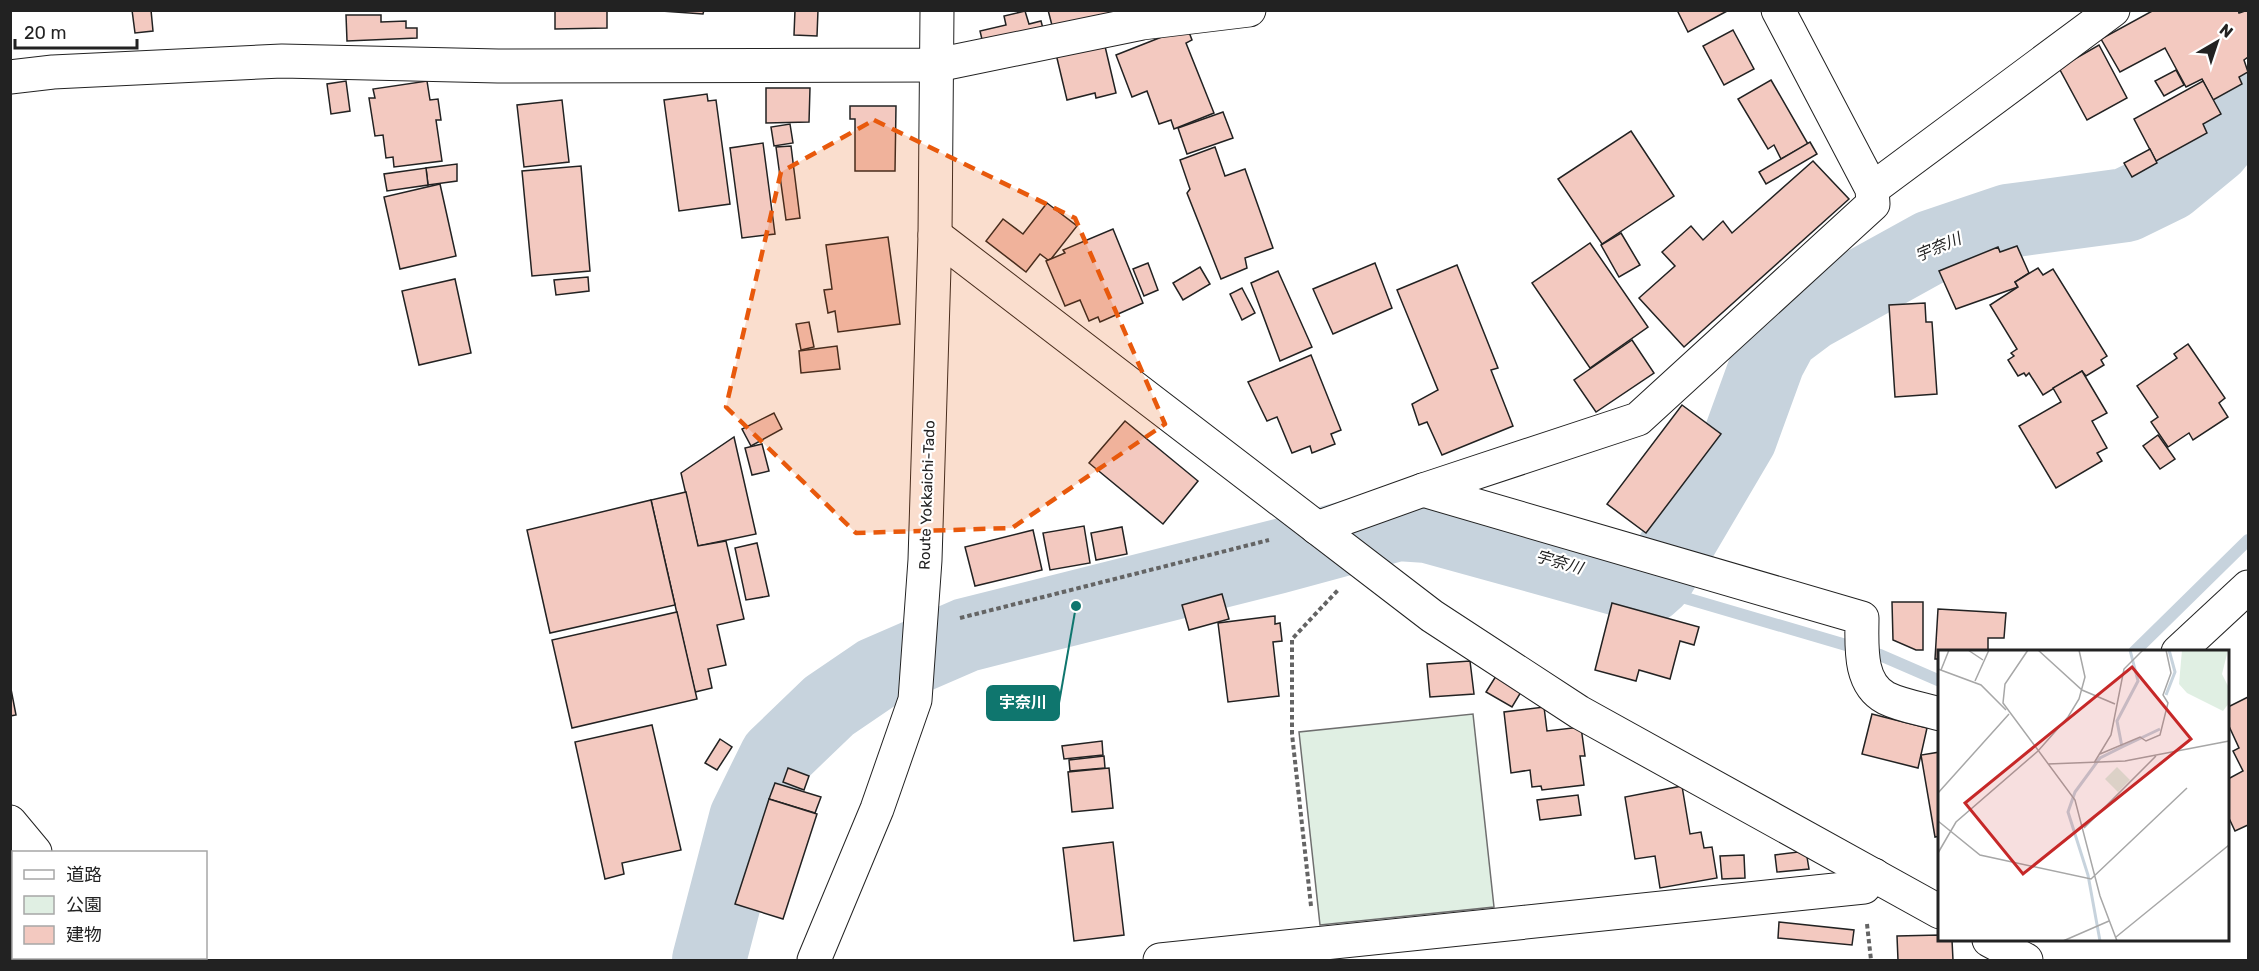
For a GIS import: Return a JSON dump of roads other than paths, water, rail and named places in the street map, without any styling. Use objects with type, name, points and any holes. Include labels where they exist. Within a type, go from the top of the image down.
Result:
[{"type":"street","name":"Route Yokkaichi-Tado","points":[[814,960],[877,809],[915,700],[926,560],[935,235],[937,10]]},
{"type":"street","points":[[10,77],[53,72],[282,61],[498,66],[937,65],[1142,23],[1250,10]]},
{"type":"street","points":[[1320,531],[1423,490],[1638,419],[1873,204],[1872,189],[1778,10]]},
{"type":"street","points":[[1872,189],[2113,10]]},
{"type":"street","points":[[935,235],[1432,616],[1579,712],[1938,911]]},
{"type":"street","points":[[1423,490],[1862,618],[1863,651],[1869,683],[1885,697],[1938,713]]},
{"type":"street","points":[[2179,650],[2248,587]]},
{"type":"street","points":[[10,822],[34,851]]},
{"type":"street","points":[[1160,960],[1864,887],[1874,875]]},
{"type":"street","points":[[1993,941],[2026,960]]},
{"type":"waterway","name":"宇奈川","points":[[709,960],[746,818],[776,757],[829,706],[876,674],[966,635],[1398,524],[1428,526],[1648,587],[1657,579],[1740,438],[1768,361],[1782,335],[1810,314],[1931,247],[2008,221],[2126,205],[2169,184],[2214,147],[2248,105]]},
{"type":"waterway","points":[[2136,650],[2248,540]]},
{"type":"waterway","points":[[1648,587],[1880,655],[1938,680]]},
{"type":"place","name":"宇奈川","points":[[1076,606]]}]
